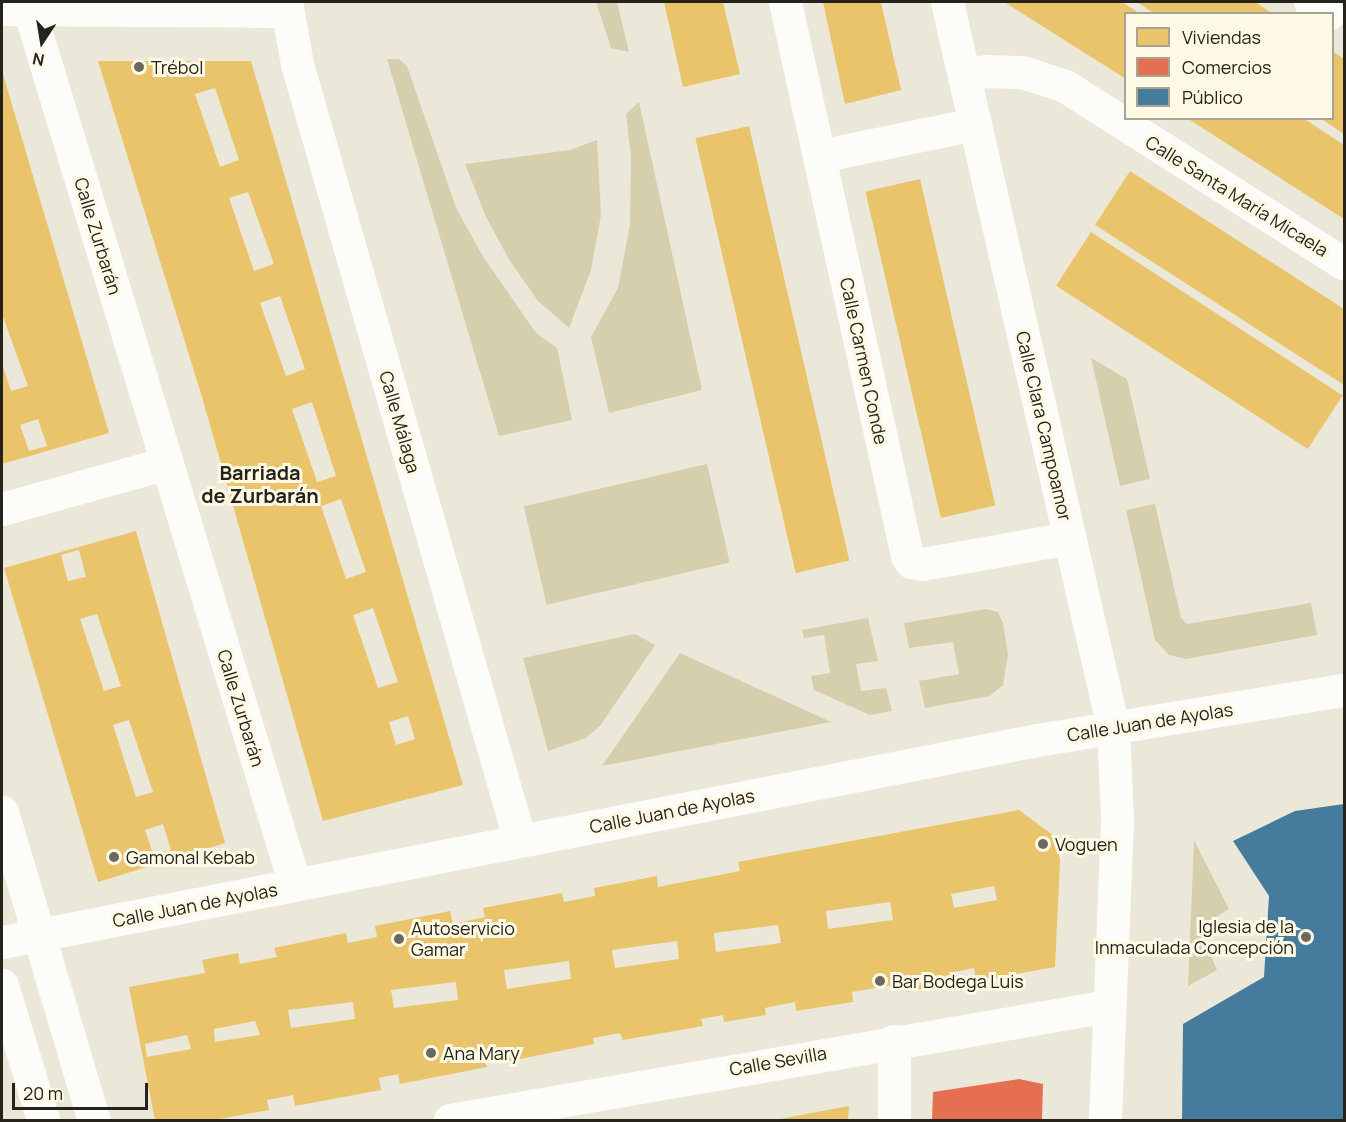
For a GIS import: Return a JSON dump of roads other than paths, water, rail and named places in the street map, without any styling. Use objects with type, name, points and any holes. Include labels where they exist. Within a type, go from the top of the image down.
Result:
[{"type":"street","name":"Calle Carmen Conde","points":[[785,2],[907,556],[911,562],[922,564],[1070,538]]},
{"type":"street","name":"Calle Clara Campoamor","points":[[947,2],[1113,728],[1117,821],[1105,1120]]},
{"type":"street","points":[[15,9],[286,6]]},
{"type":"street","name":"Calle Málaga","points":[[286,6],[297,64],[520,841]]},
{"type":"street","name":"Calle Zurbarán","points":[[15,9],[166,463],[295,885]]},
{"type":"street","name":"Calle Santa María Micaela","points":[[964,76],[986,71],[1022,72],[1065,86],[1344,264]]},
{"type":"street","points":[[819,156],[975,124]]},
{"type":"street","points":[[2,509],[166,463]]},
{"type":"street","name":"Calle Juan de Ayolas","points":[[2,942],[1113,728],[1344,690]]},
{"type":"street","points":[[2,812],[94,1120]]},
{"type":"street","points":[[2,985],[43,1120]]},
{"type":"street","name":"Calle Sevilla","points":[[450,1120],[894,1041],[1108,1006]]},
{"type":"street","points":[[894,1041],[894,1120]]},
{"type":"place","name":"Trébol","points":[[139,67]]},
{"type":"place","name":"Voguen","points":[[1043,844]]},
{"type":"place","name":"Gamonal Kebab","points":[[114,857]]},
{"type":"place","name":"Iglesia de la Inmaculada Concepción","points":[[1306,937]]},
{"type":"place","name":"Autoservicio Gamar","points":[[399,939]]},
{"type":"place","name":"Bar Bodega Luis","points":[[880,981]]},
{"type":"place","name":"Ana Mary","points":[[431,1053]]},
{"type":"district","name":"Barriada de Zurbarán","points":[[260,484]]}]
